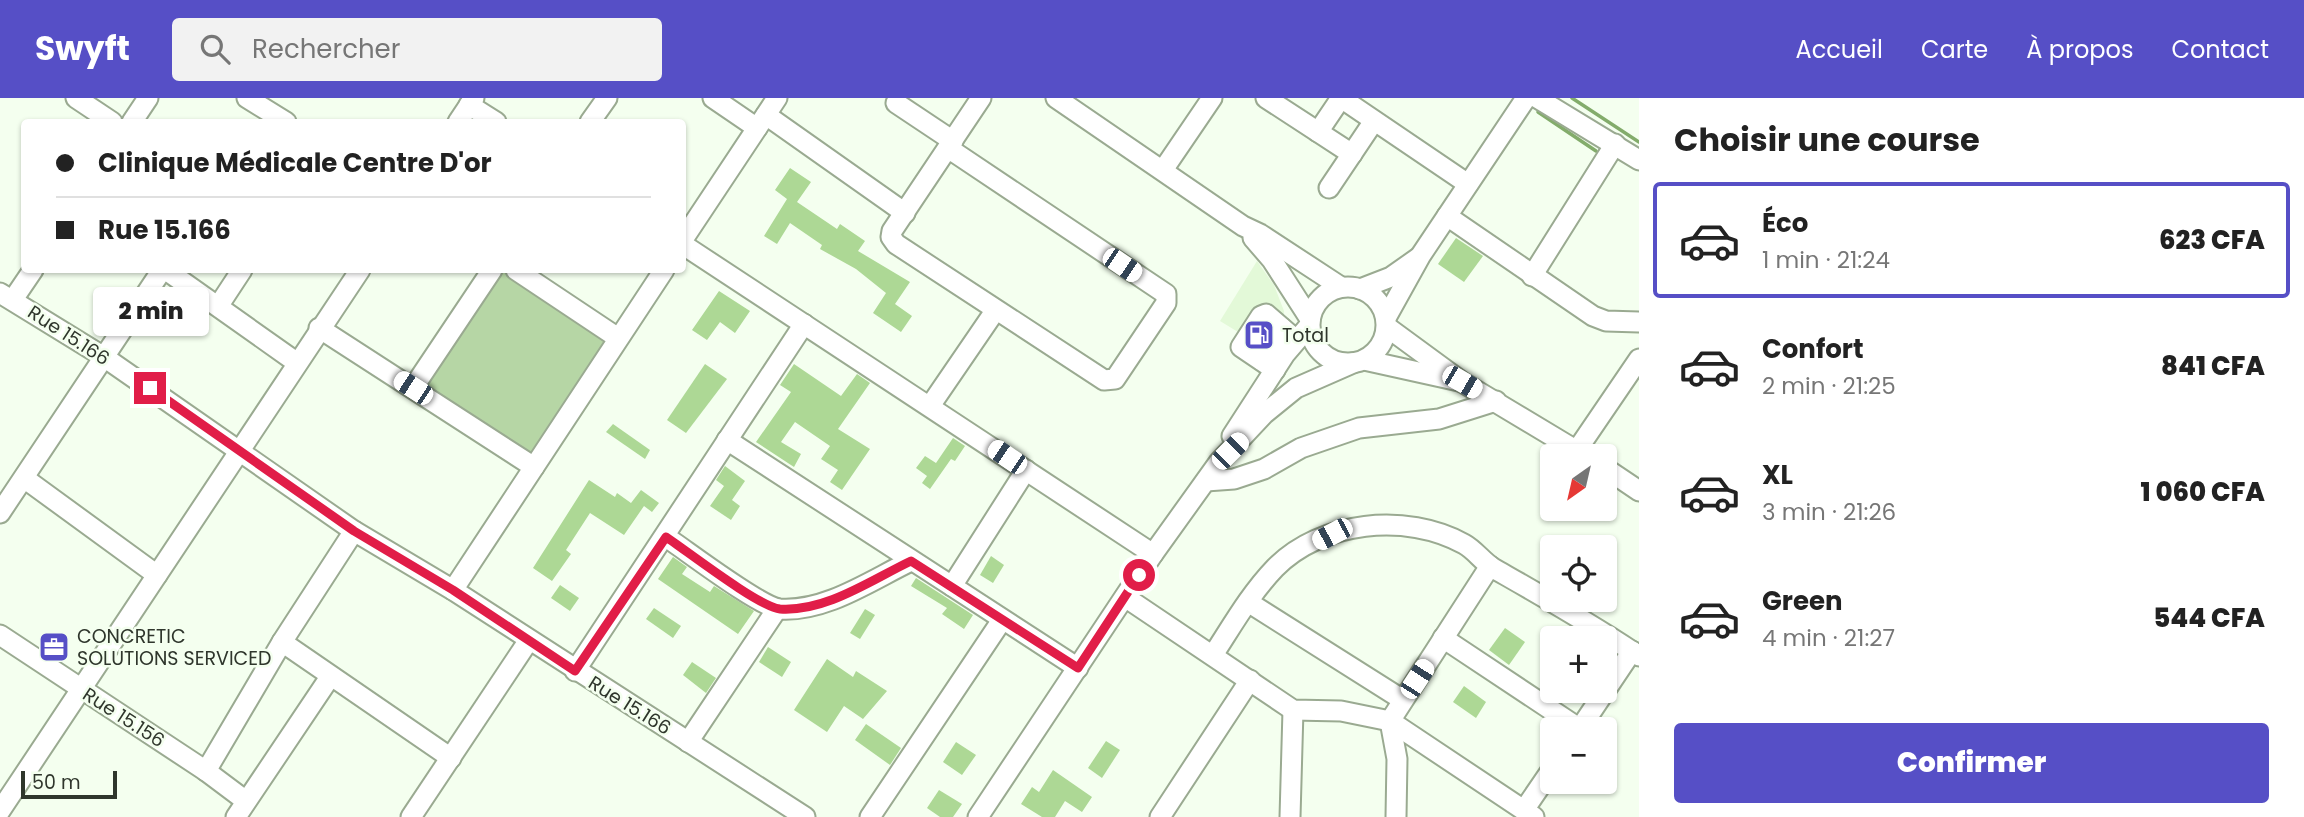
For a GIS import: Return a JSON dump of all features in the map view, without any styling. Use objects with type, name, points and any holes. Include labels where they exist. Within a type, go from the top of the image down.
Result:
[{"type":"street","points":[[76,98],[108,119]]},
{"type":"street","points":[[134,119],[148,98]]},
{"type":"street","points":[[247,98],[279,111]]},
{"type":"street","points":[[592,119],[607,98]]},
{"type":"street","points":[[713,98],[761,121],[905,213]]},
{"type":"street","points":[[686,236],[777,98]]},
{"type":"street","points":[[896,103],[950,144],[1166,294],[1167,299],[1115,379],[1110,381],[995,311],[896,244],[891,237],[892,231],[905,213],[950,144],[981,98]]},
{"type":"street","points":[[1056,98],[1243,226],[1377,300],[1386,323],[1462,382],[1567,444]]},
{"type":"street","points":[[1163,170],[1212,98]]},
{"type":"street","points":[[1265,98],[1352,154]]},
{"type":"street","points":[[1318,132],[1341,98],[1468,184]]},
{"type":"street","points":[[1219,462],[1278,402],[1312,380],[1359,362],[1376,352],[1383,341],[1386,323],[1421,256],[1526,98]]},
{"type":"street","points":[[1537,98],[1639,160]]},
{"type":"street","points":[[460,119],[472,102],[492,119]]},
{"type":"street","points":[[1329,188],[1374,121]]},
{"type":"street","points":[[1532,276],[1615,144]]},
{"type":"street","points":[[1447,216],[1593,316],[1606,321],[1639,322]]},
{"type":"street","points":[[1243,226],[1272,260],[1299,328],[1323,355],[1342,363],[1359,362],[1462,382]]},
{"type":"street","points":[[686,245],[1153,554]]},
{"type":"street","points":[[978,817],[1153,554],[1219,462],[1268,365],[1320,298],[1391,277],[1421,256]]},
{"type":"street","points":[[7,296],[30,273]]},
{"type":"street","points":[[1,509],[162,273]]},
{"type":"street","points":[[169,273],[219,305],[296,362]]},
{"type":"street","points":[[219,305],[240,273]]},
{"type":"street","points":[[1,814],[80,689],[358,273]]},
{"type":"street","points":[[413,388],[490,273]]},
{"type":"street","points":[[520,273],[618,338]]},
{"type":"street","points":[[453,590],[662,273]]},
{"type":"street","name":"Rue 15.166","points":[[7,296],[104,357],[354,531],[453,590],[805,817]]},
{"type":"street","points":[[930,405],[995,311]]},
{"type":"street","points":[[1268,365],[1241,347],[1261,316],[1266,314],[1299,328]]},
{"type":"street","points":[[575,671],[666,537],[804,324]]},
{"type":"street","points":[[319,328],[534,467]]},
{"type":"street","points":[[1587,444],[1639,359]]},
{"type":"street","points":[[1206,481],[1234,479],[1264,469],[1301,448],[1359,428],[1439,419],[1496,401]]},
{"type":"street","points":[[727,440],[1078,668]]},
{"type":"street","points":[[952,586],[1026,470]]},
{"type":"street","points":[[1617,476],[1639,491]]},
{"type":"street","points":[[24,478],[157,575]]},
{"type":"street","points":[[1213,655],[1276,566],[1298,551],[1332,534],[1365,525],[1408,527],[1438,534],[1463,544],[1490,566],[1635,653],[1588,717]]},
{"type":"street","points":[[206,771],[282,642],[354,531]]},
{"type":"street","points":[[666,537],[778,609],[807,607],[834,599],[911,561]]},
{"type":"street","points":[[1396,817],[1397,759],[1390,721],[1490,566]]},
{"type":"street","points":[[1125,597],[1293,710],[1341,711],[1390,721],[1529,814],[1540,792]]},
{"type":"street","points":[[1248,602],[1403,700]]},
{"type":"street","points":[[688,742],[778,609]]},
{"type":"street","points":[[870,817],[1002,620]]},
{"type":"street","name":"Rue 15.156","points":[[0,635],[206,771],[241,809]]},
{"type":"street","points":[[1443,638],[1561,717]]},
{"type":"street","points":[[411,817],[528,640]]},
{"type":"street","points":[[282,642],[451,758]]},
{"type":"street","points":[[241,809],[330,677]]},
{"type":"street","points":[[1160,817],[1250,680]]},
{"type":"street","points":[[1290,817],[1293,710]]},
{"type":"street","points":[[1276,817],[1291,794]]},
{"type":"shaded area","points":[[1257,261],[1274,285],[1284,311],[1283,330],[1274,354],[1220,321]]},
{"type":"shaded area","points":[[499,273],[505,273],[607,341],[531,455],[420,381]]},
{"type":"building","points":[[790,168],[811,182],[797,202],[837,229],[840,224],[865,241],[858,251],[910,282],[895,304],[912,316],[901,332],[873,313],[886,293],[856,269],[820,249],[822,245],[790,223],[777,244],[764,236],[787,199],[775,190]]},
{"type":"building","points":[[1456,238],[1483,256],[1464,282],[1438,264]]},
{"type":"building","points":[[719,291],[750,311],[735,333],[720,322],[707,340],[692,330]]},
{"type":"building","points":[[705,364],[727,379],[686,433],[667,420]]},
{"type":"building","points":[[794,364],[841,396],[857,374],[870,383],[838,429],[870,449],[842,490],[830,482],[838,470],[821,459],[830,446],[795,422],[781,442],[801,454],[794,467],[756,442],[791,392],[780,385]]},
{"type":"building","points":[[613,424],[650,450],[645,459],[606,432]]},
{"type":"building","points":[[953,438],[965,446],[955,461],[951,459],[930,489],[922,483],[927,476],[916,468],[925,456],[936,463]]},
{"type":"building","points":[[725,466],[745,481],[732,500],[740,506],[731,520],[710,506],[724,486],[716,480]]},
{"type":"building","points":[[589,480],[615,497],[617,493],[631,503],[641,490],[659,503],[652,512],[644,506],[624,535],[590,513],[566,550],[571,554],[552,581],[533,568]]},
{"type":"building","points":[[991,556],[1004,565],[993,583],[980,575]]},
{"type":"building","points":[[673,557],[687,567],[682,574],[710,592],[714,586],[754,611],[738,634],[658,579]]},
{"type":"building","points":[[916,578],[973,615],[964,629],[942,614],[947,608],[911,586]]},
{"type":"building","points":[[560,585],[579,598],[570,611],[551,598]]},
{"type":"building","points":[[654,608],[681,626],[673,638],[646,619]]},
{"type":"building","points":[[865,609],[875,615],[860,639],[850,633]]},
{"type":"building","points":[[1505,628],[1525,642],[1509,665],[1489,650]]},
{"type":"building","points":[[768,647],[791,662],[782,677],[759,662]]},
{"type":"building","points":[[827,659],[853,677],[856,671],[887,691],[863,719],[844,706],[827,732],[794,710]]},
{"type":"building","points":[[692,662],[716,678],[706,693],[683,675]]},
{"type":"building","points":[[1464,686],[1486,702],[1476,718],[1453,702]]},
{"type":"building","points":[[866,724],[901,748],[890,765],[855,740]]},
{"type":"building","points":[[1106,741],[1120,750],[1102,778],[1088,768]]},
{"type":"building","points":[[956,742],[976,755],[962,775],[943,762]]},
{"type":"building","points":[[1053,770],[1092,797],[1082,812],[1065,801],[1055,817],[1042,817],[1021,804],[1032,787],[1039,792]]},
{"type":"building","points":[[939,790],[962,804],[953,817],[940,817],[927,808]]},
{"type":"waterway","points":[[1572,98],[1639,142]]},
{"type":"waterway","points":[[1538,112],[1596,151]]},
{"type":"place","name":"Total","points":[[1259,335]]},
{"type":"place","name":"CONCRETIC SOLUTIONS SERVICED","points":[[54,647]]},
{"type":"route","points":[[150,388],[354,531],[453,590],[575,671],[666,537],[778,609],[807,607],[834,599],[911,561],[1078,668],[1139,575]]}]
